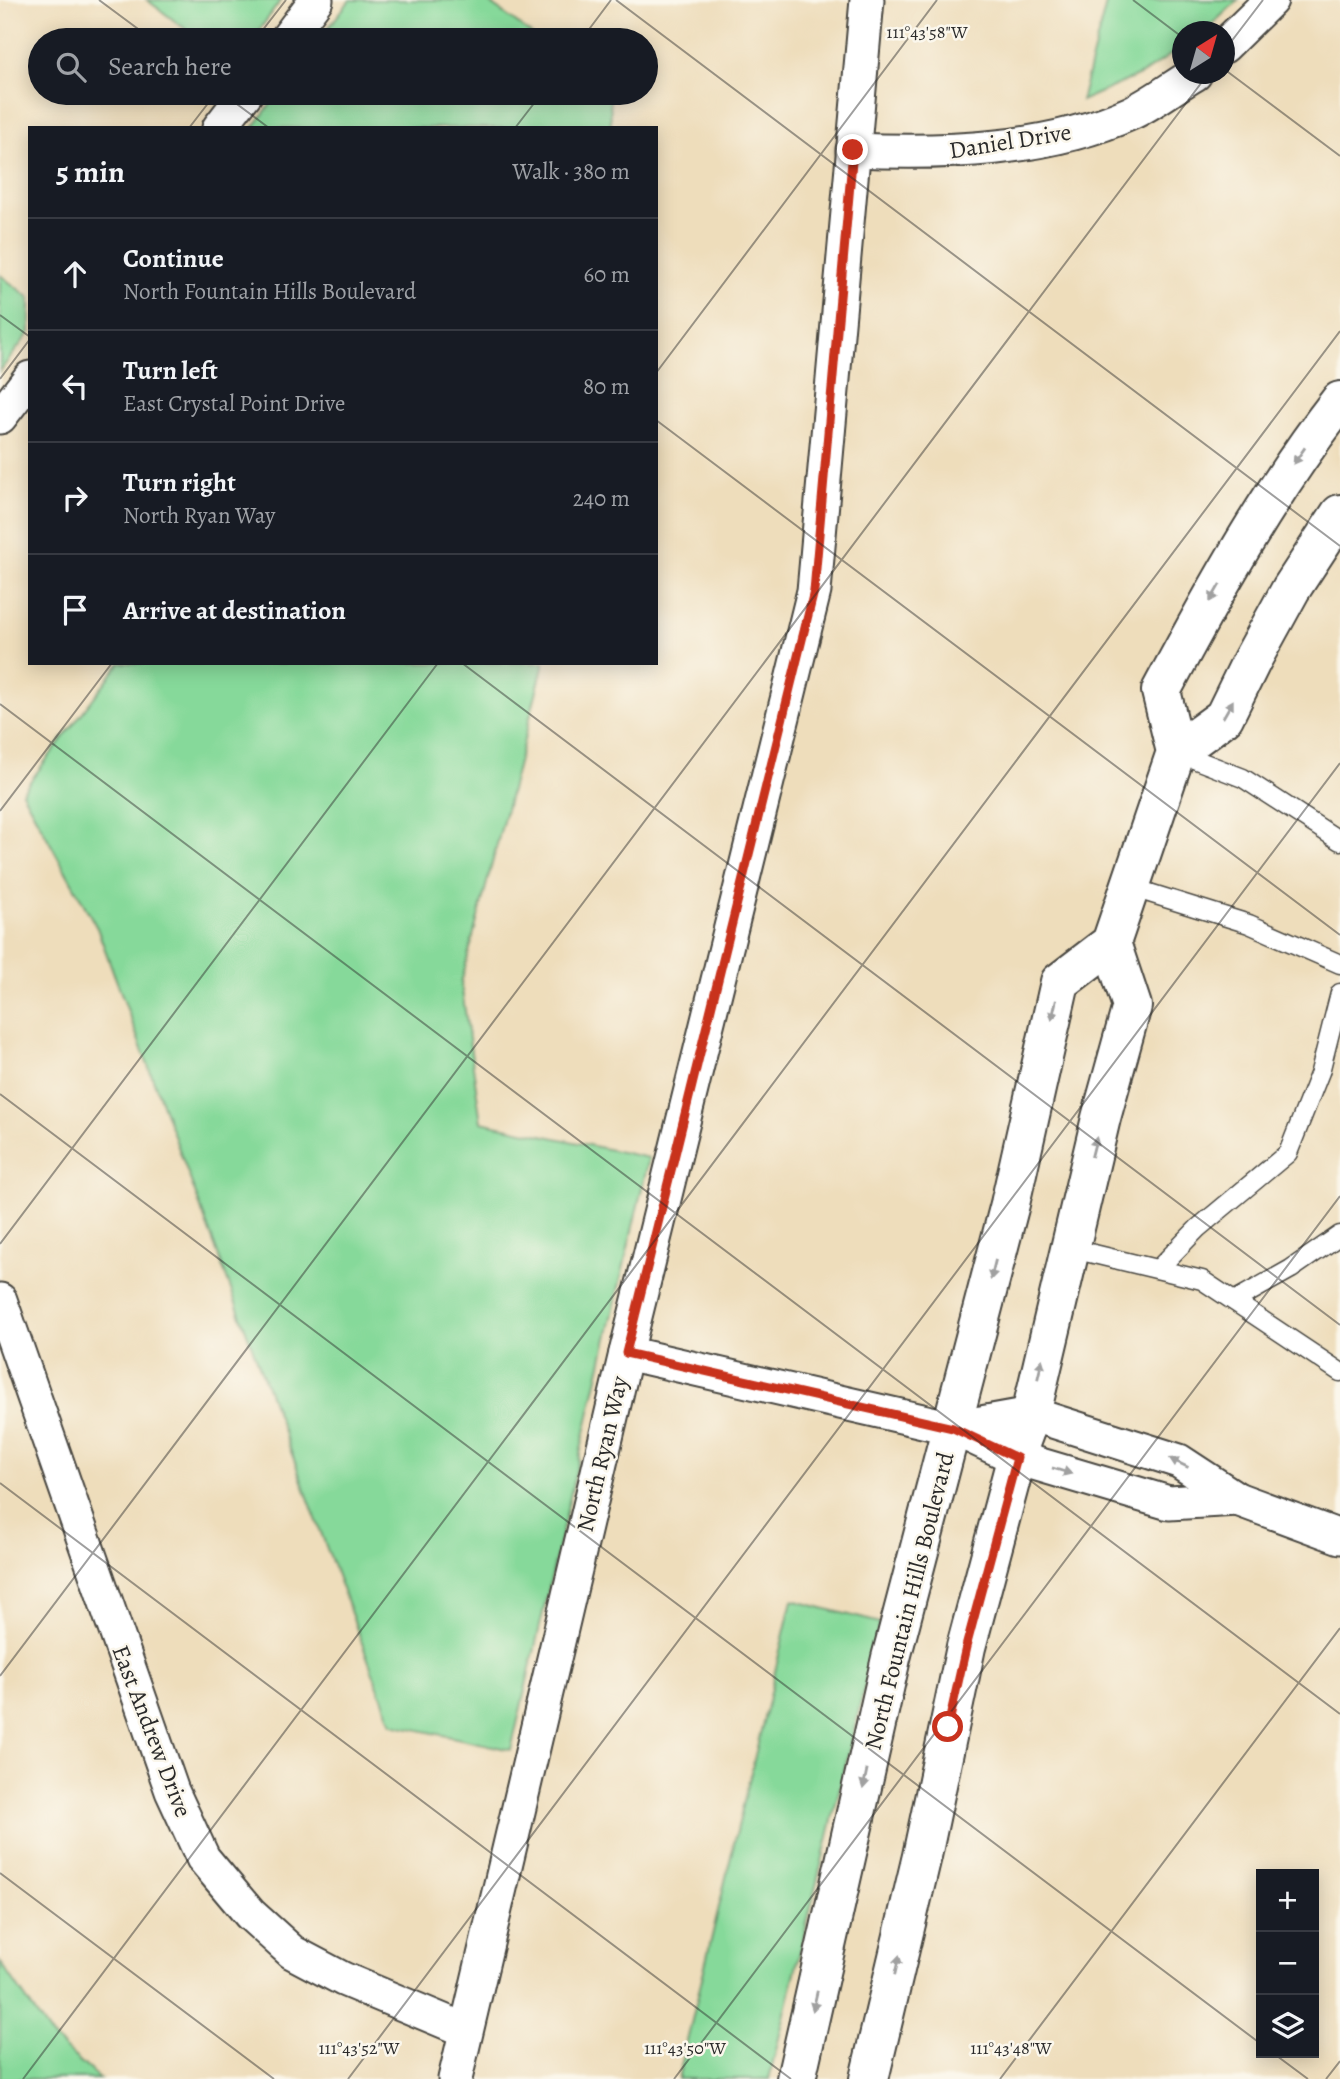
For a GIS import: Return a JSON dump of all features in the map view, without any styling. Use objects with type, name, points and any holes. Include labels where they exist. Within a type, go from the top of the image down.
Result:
[{"type":"main road","points":[[869,2079],[922,1856],[966,1647],[1031,1414],[1069,1248],[1132,1006],[1111,943],[1176,752],[1161,691],[1255,523],[1340,401]]},
{"type":"main road","points":[[1176,752],[1224,717],[1291,589],[1340,514]]},
{"type":"main road","name":"North Fountain Hills Boulevard","points":[[796,2079],[891,1658],[1010,1204],[1060,982],[1111,943]]},
{"type":"street","points":[[295,28],[316,0]]},
{"type":"street","name":"North Ryan Way","points":[[455,2079],[626,1353],[814,591],[867,0]]},
{"type":"street","points":[[1235,35],[1271,0]]},
{"type":"street","name":"Daniel Drive","points":[[853,150],[926,153],[1065,135],[1132,113],[1179,84]]},
{"type":"street","points":[[221,126],[237,105]]},
{"type":"street","points":[[0,417],[28,381]]},
{"type":"street","name":"East Andrew Drive","points":[[0,1300],[172,1791],[203,1858],[250,1914],[292,1952],[343,1979],[465,2030]]},
{"type":"street","points":[[626,1353],[953,1428],[1017,1458],[1168,1503],[1237,1499]]},
{"type":"street","points":[[953,1428],[1031,1414],[1179,1461],[1237,1499],[1340,1536]]},
{"type":"lane","points":[[1176,752],[1243,778],[1340,841]]},
{"type":"lane","points":[[1130,887],[1249,924],[1340,964]]},
{"type":"lane","points":[[1158,1269],[1198,1227],[1288,1153],[1320,1072],[1340,993]]},
{"type":"lane","points":[[1234,1301],[1291,1269],[1340,1236]]},
{"type":"lane","points":[[1069,1248],[1202,1280],[1340,1372]]},
{"type":"green space","points":[[147,0],[281,0],[261,28],[184,28]]},
{"type":"green space","points":[[350,0],[486,0],[523,28],[328,28]]},
{"type":"green space","points":[[1107,0],[1238,0],[1216,21],[1172,21],[1172,54],[1142,74],[1081,101]]},
{"type":"green space","points":[[270,105],[610,105],[611,126],[254,126]]},
{"type":"green space","points":[[0,275],[28,296],[28,335],[0,371]]},
{"type":"green space","points":[[118,665],[543,665],[461,983],[481,1122],[649,1158],[511,1750],[392,1724],[97,928],[22,792]]},
{"type":"green space","points":[[792,1600],[880,1623],[769,2079],[678,2079]]},
{"type":"green space","points":[[0,1961],[52,2037],[100,2079],[0,2079]]},
{"type":"route","points":[[853,150],[814,591],[626,1353],[953,1428],[1017,1458],[966,1647],[948,1727]]}]
